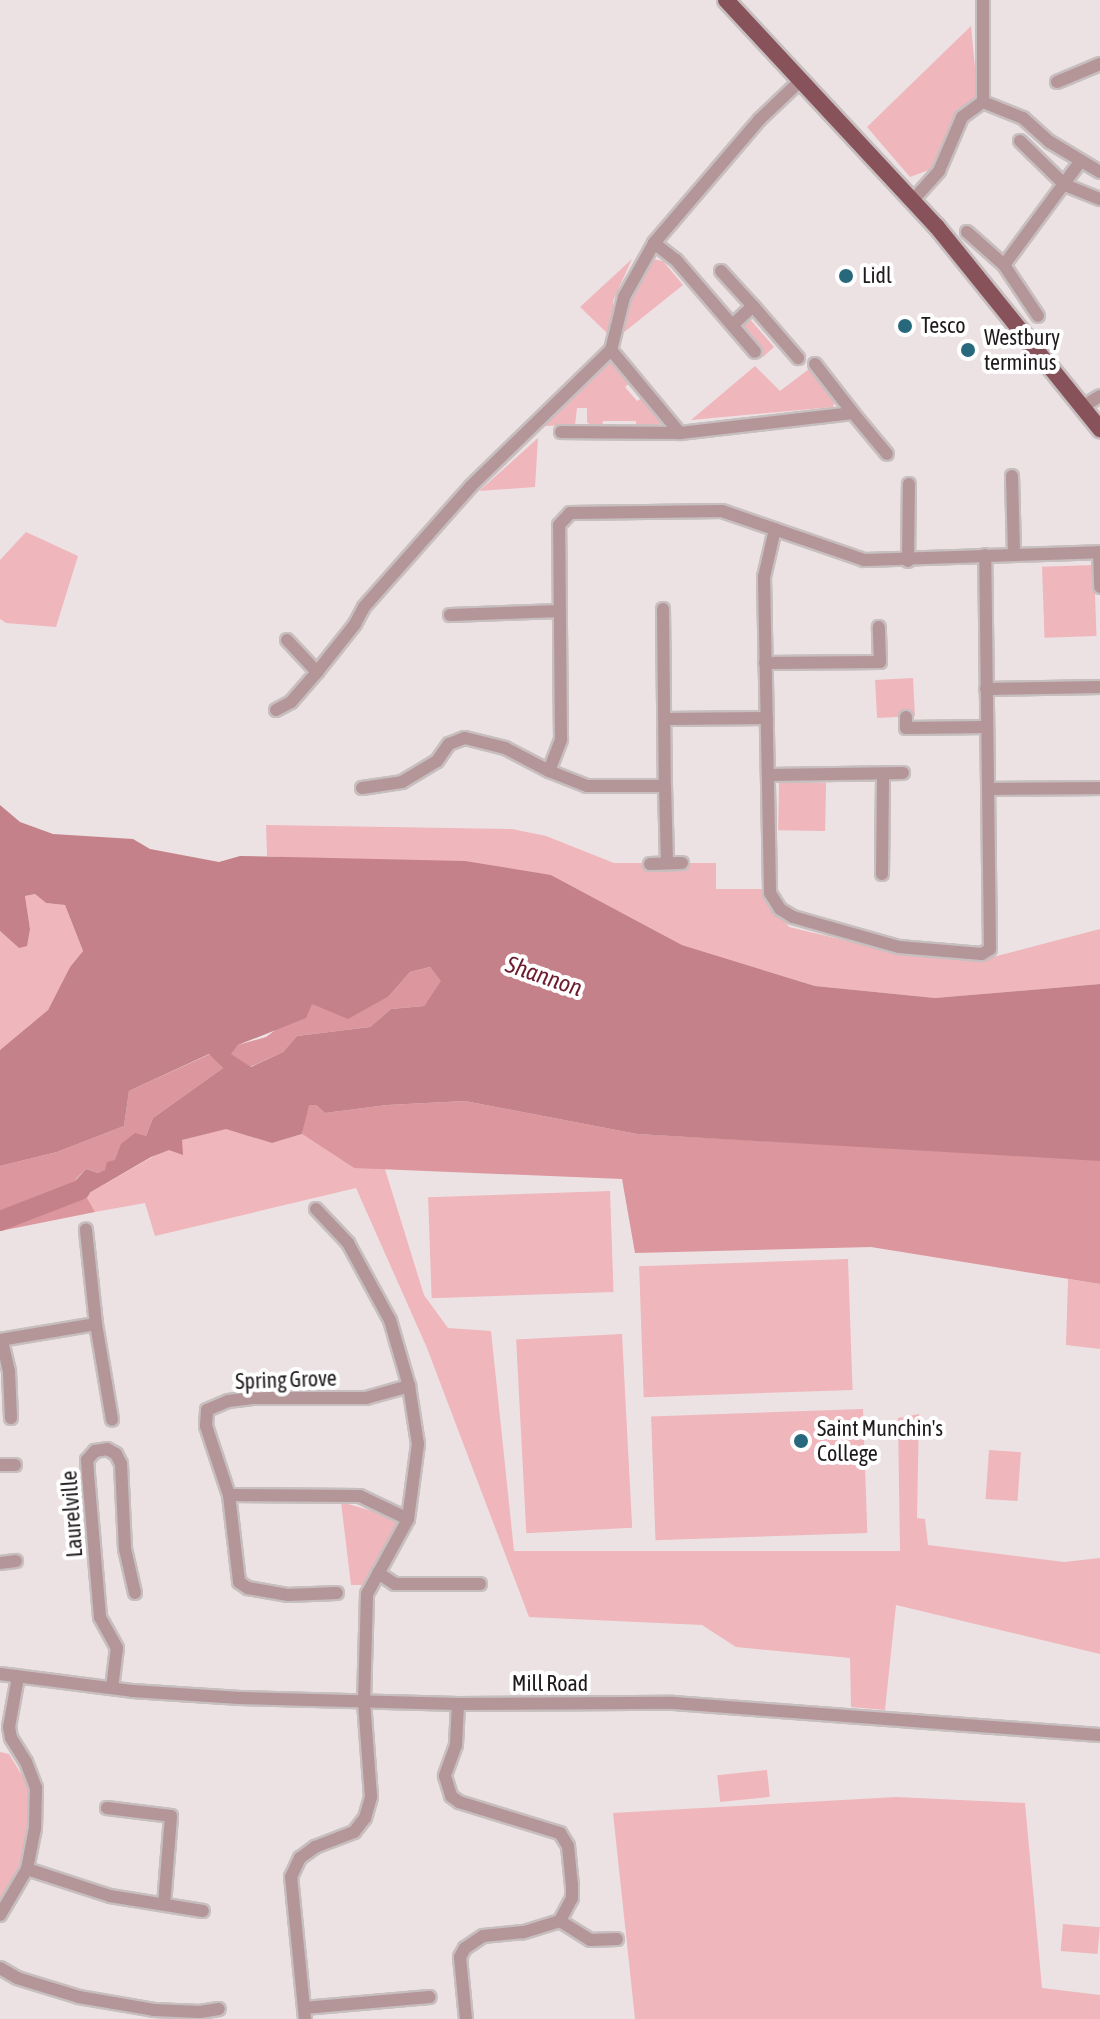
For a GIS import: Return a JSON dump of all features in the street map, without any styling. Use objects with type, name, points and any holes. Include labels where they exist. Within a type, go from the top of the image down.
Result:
[{"type":"main road","points":[[726,0],[913,200],[1100,429]]},
{"type":"street","points":[[983,0],[983,102]]},
{"type":"street","points":[[1057,82],[1100,64]]},
{"type":"street","points":[[276,710],[291,702],[355,624],[364,607],[470,487],[611,350],[624,297],[654,243],[759,120],[802,79]]},
{"type":"street","points":[[983,102],[1023,118],[1080,162],[1100,172]]},
{"type":"street","points":[[913,200],[939,171],[962,117],[983,102]]},
{"type":"street","points":[[1020,141],[1065,185],[1100,199]]},
{"type":"street","points":[[1004,265],[1080,162]]},
{"type":"street","points":[[967,232],[1004,265],[1038,316]]},
{"type":"street","points":[[654,243],[676,260],[755,352]]},
{"type":"street","points":[[721,271],[798,358]]},
{"type":"street","points":[[734,324],[753,306]]},
{"type":"street","points":[[611,350],[680,433]]},
{"type":"street","points":[[815,364],[887,454]]},
{"type":"street","points":[[1082,407],[1100,396]]},
{"type":"street","points":[[561,432],[680,433],[853,413]]},
{"type":"street","points":[[1012,476],[1014,554]]},
{"type":"street","points":[[908,561],[909,484]]},
{"type":"street","points":[[549,771],[561,739],[559,525],[570,513],[722,511],[864,560],[908,561],[1100,552],[1100,587]]},
{"type":"street","points":[[775,529],[764,577],[770,893],[780,909],[793,917],[899,947],[982,954],[990,949],[985,555]]},
{"type":"street","points":[[663,609],[667,863]]},
{"type":"street","points":[[450,615],[559,611]]},
{"type":"street","points":[[765,663],[881,669],[879,627]]},
{"type":"street","points":[[287,640],[317,672]]},
{"type":"street","points":[[986,689],[1100,687]]},
{"type":"street","points":[[906,717],[906,728],[987,727]]},
{"type":"street","points":[[665,719],[767,718]]},
{"type":"street","points":[[362,788],[402,782],[437,761],[449,744],[465,738],[505,748],[587,786],[665,786]]},
{"type":"street","points":[[770,775],[903,773]]},
{"type":"street","points":[[882,874],[883,774]]},
{"type":"street","points":[[988,789],[1100,788]]},
{"type":"street","points":[[650,864],[682,863]]},
{"type":"street","points":[[316,1209],[348,1243],[383,1307],[409,1386],[418,1444],[408,1519],[367,1594],[364,1702],[371,1797],[365,1818],[354,1832],[315,1847],[300,1858],[291,1877],[305,2014],[430,1997]]},
{"type":"street","points":[[86,1230],[96,1324],[112,1420]]},
{"type":"street","points":[[11,1418],[9,1372],[1,1341],[96,1324]]},
{"type":"street","name":"Spring Grove","points":[[229,1495],[206,1426],[207,1410],[228,1401],[251,1398],[366,1398],[409,1386]]},
{"type":"street","name":"Laurelville","points":[[112,1688],[117,1648],[100,1617],[87,1460],[95,1451],[107,1449],[116,1454],[121,1464],[125,1549],[135,1593]]},
{"type":"street","points":[[0,1465],[15,1465]]},
{"type":"street","points":[[337,1593],[288,1595],[248,1588],[239,1582],[229,1495],[360,1496],[408,1519]]},
{"type":"street","points":[[0,1563],[16,1561]]},
{"type":"street","points":[[378,1573],[395,1584],[480,1584]]},
{"type":"street","name":"Mill Road","points":[[0,1674],[112,1688],[240,1698],[458,1704],[673,1703],[1100,1735]]},
{"type":"street","points":[[0,1915],[27,1869],[35,1828],[36,1788],[26,1762],[11,1738],[9,1727],[18,1677]]},
{"type":"street","points":[[458,1704],[456,1745],[445,1776],[445,1786],[459,1802],[554,1829],[565,1838],[572,1898],[560,1921],[523,1932],[483,1936],[465,1948],[460,1957],[466,2019]]},
{"type":"street","points":[[107,1808],[171,1816],[164,1904]]},
{"type":"street","points":[[27,1869],[110,1896],[203,1911]]},
{"type":"street","points":[[560,1921],[591,1940],[617,1939]]},
{"type":"street","points":[[0,1968],[17,1978],[94,1999],[154,2010],[200,2012],[219,2009]]},
{"type":"shaded area","points":[[971,26],[978,99],[951,122],[937,167],[910,177],[867,127]]},
{"type":"shaded area","points":[[632,259],[613,301],[615,315],[607,333],[580,307]]},
{"type":"shaded area","points":[[652,259],[663,261],[683,285],[623,333],[625,309]]},
{"type":"shaded area","points":[[749,318],[774,347],[763,357],[741,330],[745,319]]},
{"type":"shaded area","points":[[612,358],[631,382],[625,387],[637,401],[644,397],[661,417],[660,425],[636,428],[636,421],[603,421],[602,428],[592,427],[587,422],[587,408],[577,408],[575,425],[542,426]]},
{"type":"shaded area","points":[[755,366],[780,391],[809,369],[836,399],[833,407],[691,420]]},
{"type":"shaded area","points":[[538,438],[535,487],[479,491]]},
{"type":"shaded area","points":[[26,532],[78,556],[56,627],[6,623],[0,619],[0,560]]},
{"type":"shaded area","points":[[1094,565],[1096,636],[1045,638],[1042,567]]},
{"type":"shaded area","points":[[913,678],[915,716],[877,718],[875,680]]},
{"type":"shaded area","points":[[779,782],[826,783],[825,831],[778,830]]},
{"type":"shaded area","points":[[266,825],[512,829],[546,836],[614,863],[716,863],[716,889],[762,889],[789,927],[894,952],[993,957],[1100,929],[1100,984],[935,998],[815,986],[682,945],[551,875],[267,856]]},
{"type":"shaded area","points":[[35,894],[46,903],[65,905],[83,951],[70,967],[48,1010],[0,1050],[0,931],[19,948],[30,929],[25,896]]},
{"type":"shaded area","points":[[430,967],[442,981],[424,1006],[391,1009],[370,1027],[297,1036],[283,1052],[250,1067],[230,1054],[238,1045],[266,1037],[311,1003],[389,996],[410,972]]},
{"type":"shaded area","points":[[210,1054],[223,1068],[153,1118],[146,1136],[106,1170],[98,1173],[86,1169],[76,1179],[95,1212],[0,1231],[0,1166],[57,1152],[124,1126],[129,1091]]},
{"type":"shaded area","points":[[465,1101],[637,1134],[1097,1159],[1100,1161],[1100,1284],[871,1247],[635,1253],[622,1179],[354,1168],[302,1134],[308,1105],[316,1105],[325,1113],[387,1105]]},
{"type":"shaded area","points":[[226,1128],[272,1143],[302,1134],[354,1168],[384,1166],[424,1295],[448,1328],[491,1331],[514,1551],[900,1551],[898,1418],[919,1414],[917,1518],[925,1519],[928,1545],[1064,1562],[1100,1558],[1100,1654],[896,1605],[885,1710],[851,1707],[850,1658],[736,1647],[702,1625],[529,1617],[427,1348],[356,1188],[155,1236],[145,1203],[95,1212],[84,1196],[182,1140]]},
{"type":"shaded area","points":[[610,1191],[614,1292],[432,1298],[428,1197]]},
{"type":"shaded area","points":[[848,1259],[853,1390],[644,1397],[639,1266]]},
{"type":"shaded area","points":[[1068,1279],[1100,1284],[1100,1349],[1066,1345]]},
{"type":"shaded area","points":[[622,1334],[632,1528],[526,1533],[516,1340]]},
{"type":"shaded area","points":[[863,1409],[867,1533],[655,1540],[651,1416]]},
{"type":"shaded area","points":[[989,1450],[1021,1452],[1018,1501],[986,1499]]},
{"type":"shaded area","points":[[341,1502],[393,1517],[399,1523],[366,1585],[351,1585]]},
{"type":"shaded area","points":[[0,1752],[9,1754],[31,1790],[30,1828],[20,1866],[0,1899]]},
{"type":"shaded area","points":[[767,1770],[770,1797],[720,1802],[717,1775]]},
{"type":"shaded area","points":[[896,1797],[1025,1803],[1042,1988],[1100,1995],[1100,2019],[635,2019],[613,1813]]},
{"type":"shaded area","points":[[1063,1924],[1100,1927],[1098,1954],[1061,1951]]},
{"type":"water","name":"Shannon","points":[[0,805],[20,822],[53,834],[133,839],[150,849],[219,862],[240,856],[465,861],[551,875],[682,945],[815,986],[935,998],[1100,984],[1100,1161],[637,1134],[465,1101],[387,1105],[325,1113],[316,1105],[309,1105],[302,1134],[272,1143],[226,1129],[182,1140],[183,1155],[169,1150],[151,1157],[84,1196],[76,1180],[86,1169],[98,1173],[105,1170],[107,1162],[115,1160],[121,1144],[135,1133],[146,1136],[153,1118],[223,1068],[209,1054],[129,1091],[124,1126],[57,1152],[0,1166],[0,1050],[48,1010],[70,967],[83,951],[65,905],[46,903],[35,894],[25,896],[30,929],[27,946],[19,948],[0,931]],"holes":[[[430,967],[441,981],[424,1006],[391,1009],[370,1027],[297,1036],[283,1052],[251,1067],[231,1054],[238,1045],[306,1018],[312,1004],[348,1019],[389,996],[410,972]]]},
{"type":"waterway","points":[[0,1221],[80,1190]]},
{"type":"place","name":"Lidl","points":[[846,276]]},
{"type":"place","name":"Tesco","points":[[905,326]]},
{"type":"place","name":"Westbury terminus","points":[[968,350]]},
{"type":"place","name":"Saint Munchin's College","points":[[801,1441]]}]
